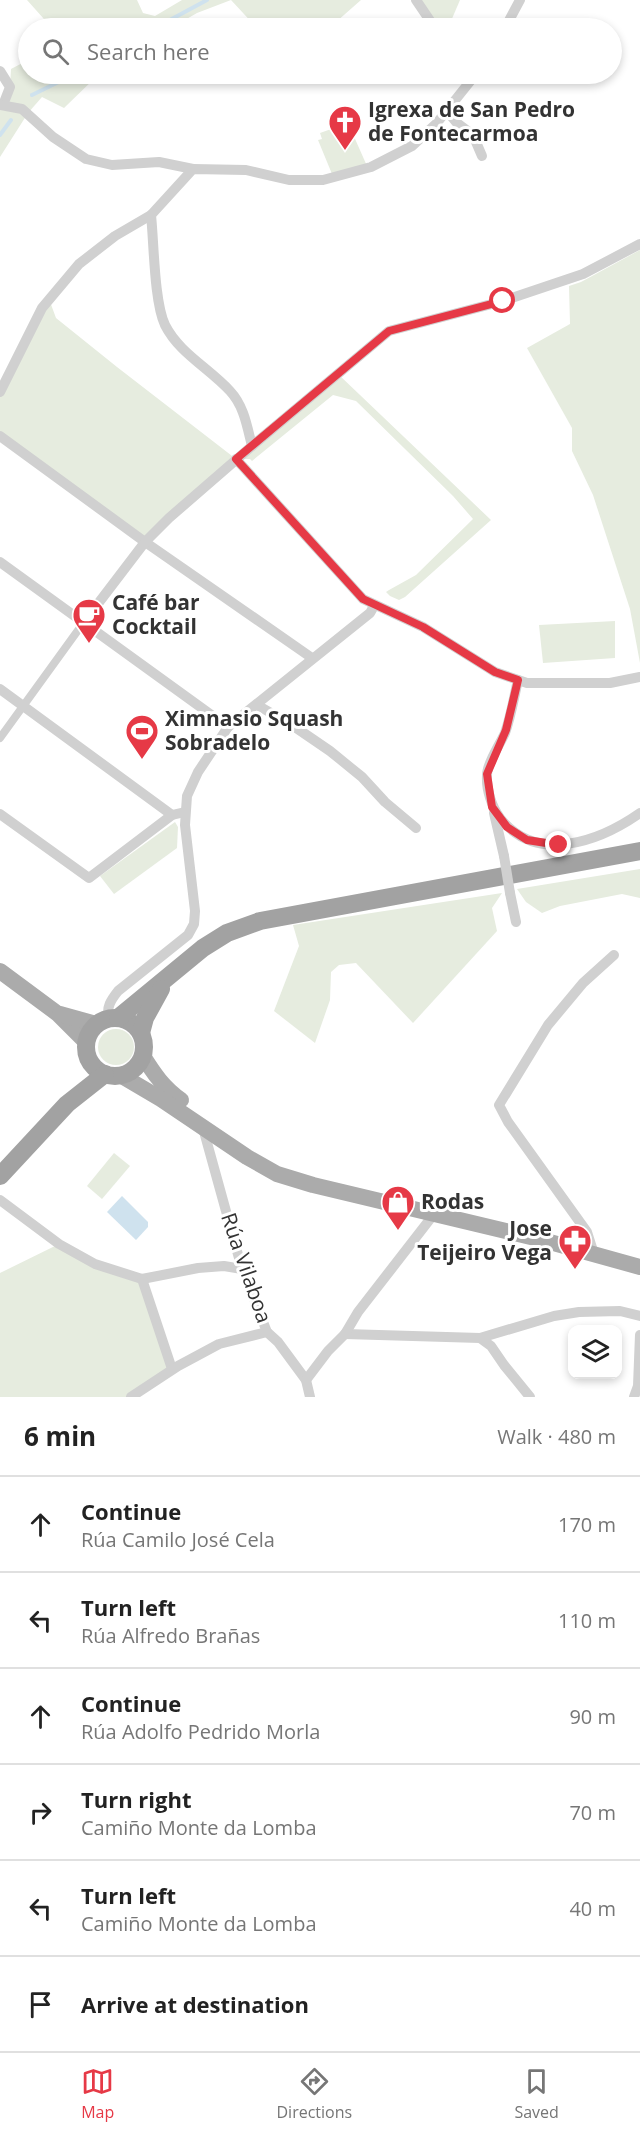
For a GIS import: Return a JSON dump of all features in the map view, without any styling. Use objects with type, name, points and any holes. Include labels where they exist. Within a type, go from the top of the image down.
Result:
[{"type":"highway","points":[[114,1075],[95,1069],[88,1051],[88,1035],[203,948],[227,933],[260,921],[640,851]]},
{"type":"highway","points":[[141,1033],[153,1003],[177,968]]},
{"type":"highway","points":[[0,1176],[67,1104],[114,1075],[134,1070],[143,1056],[145,1047],[141,1033],[132,1023],[108,1020]]},
{"type":"highway","points":[[67,1104],[88,1051]]},
{"type":"main road","points":[[0,971],[58,1014],[88,1051]]},
{"type":"main road","points":[[58,1014],[108,1020]]},
{"type":"main road","points":[[143,1056],[156,1078],[175,1096],[252,1150],[326,1187]]},
{"type":"main road","points":[[114,1075],[161,1099],[247,1157],[277,1174],[640,1267]]},
{"type":"street","points":[[416,0],[428,18]]},
{"type":"street","points":[[510,18],[520,0]]},
{"type":"street","points":[[0,71],[10,87],[2,105],[22,108],[53,137],[86,159],[112,165],[159,162],[194,169],[246,170],[289,180],[323,180],[371,167],[412,147],[436,124],[466,84]]},
{"type":"street","points":[[447,111],[473,135],[482,156]]},
{"type":"street","points":[[0,392],[42,308],[79,264],[115,236],[151,215],[194,169]]},
{"type":"street","points":[[151,215],[159,301],[165,324],[179,345],[231,392],[244,414],[252,446]]},
{"type":"street","points":[[0,738],[145,542],[236,459],[389,331],[503,301],[583,273],[640,244]]},
{"type":"street","points":[[0,436],[145,542],[312,658]]},
{"type":"street","points":[[236,459],[363,599],[423,627],[495,672],[527,682],[610,683],[640,677]]},
{"type":"street","points":[[0,562],[228,727]]},
{"type":"street","points":[[108,1020],[109,1003],[118,991],[188,935],[194,924],[195,911],[185,812],[187,796],[198,772],[228,727],[312,658],[338,640],[370,613],[374,606]]},
{"type":"street","points":[[516,922],[487,774],[506,730],[518,680]]},
{"type":"street","points":[[0,689],[172,815]]},
{"type":"street","points":[[257,705],[330,751],[362,777],[385,802],[416,828]]},
{"type":"street","points":[[492,807],[507,827],[527,840],[559,845],[594,839],[623,825],[640,813]]},
{"type":"street","points":[[0,814],[89,878],[172,815],[185,812]]},
{"type":"street","points":[[594,1254],[587,1232],[508,1122],[499,1105],[548,1025],[583,983],[614,955]]},
{"type":"street","name":"Rúa Vilaboa","points":[[203,1127],[242,1269],[267,1332],[278,1342],[306,1380],[310,1397]]},
{"type":"street","points":[[0,1200],[59,1244],[95,1264],[142,1279],[198,1268],[224,1266],[242,1269]]},
{"type":"street","points":[[306,1380],[328,1351],[345,1334],[358,1312],[434,1214]]},
{"type":"street","points":[[142,1279],[172,1369]]},
{"type":"street","points":[[345,1334],[480,1338],[554,1316],[579,1312],[620,1311],[640,1316]]},
{"type":"street","points":[[130,1397],[172,1369],[219,1344],[267,1332]]},
{"type":"street","points":[[634,1397],[638,1386],[640,1335]]},
{"type":"street","points":[[480,1338],[491,1346],[530,1397]]},
{"type":"shaded area","points":[[27,0],[137,0],[143,13],[155,16],[182,0],[231,0],[188,18],[43,18]]},
{"type":"shaded area","points":[[231,0],[361,0],[341,18],[248,18]]},
{"type":"shaded area","points":[[416,0],[460,0],[452,18],[428,18]]},
{"type":"shaded area","points":[[18,65],[18,84],[89,84],[64,108],[42,97],[28,113],[0,157],[0,103],[10,87],[11,69]]},
{"type":"shaded area","points":[[348,123],[367,166],[332,174],[318,140],[322,139],[320,133]]},
{"type":"shaded area","points":[[640,250],[640,663],[630,609],[593,495],[572,451],[572,428],[527,348],[570,324],[569,286],[581,282]]},
{"type":"shaded area","points":[[49,299],[56,318],[236,459],[145,542],[0,436],[0,392]]},
{"type":"shaded area","points":[[338,374],[491,520],[399,600],[386,592],[416,575],[473,519],[453,496],[356,401],[333,395],[252,461],[236,459]]},
{"type":"shaded area","points":[[615,621],[615,658],[543,663],[539,625]]},
{"type":"shaded area","points":[[175,822],[178,827],[177,848],[114,894],[100,876]]},
{"type":"shaded area","points":[[640,869],[640,898],[622,894],[560,906],[542,913],[526,902],[517,889]]},
{"type":"shaded area","points":[[502,893],[492,908],[497,931],[413,1023],[356,963],[339,965],[331,972],[330,1000],[315,1043],[274,1011],[299,946],[293,925]]},
{"type":"shaded area","points":[[116,1029],[129,1034],[134,1047],[129,1060],[116,1065],[103,1060],[98,1047],[103,1034]]},
{"type":"shaded area","points":[[114,1153],[130,1166],[102,1199],[87,1186]]},
{"type":"shaded area","points":[[59,1244],[142,1279],[172,1369],[133,1397],[0,1397],[0,1273]]},
{"type":"water","points":[[122,1196],[148,1222],[148,1227],[136,1240],[107,1212]]},
{"type":"waterway","points":[[174,18],[207,0]]},
{"type":"waterway","points":[[32,95],[55,84]]},
{"type":"waterway","points":[[0,135],[11,120]]},
{"type":"place","name":"Igrexa de San Pedro de Fontecarmoa","points":[[345,151]]},
{"type":"place","name":"Café bar Cocktail","points":[[89,644]]},
{"type":"place","name":"Ximnasio Squash Sobradelo","points":[[142,760]]},
{"type":"place","name":"Rodas","points":[[398,1231]]},
{"type":"place","name":"Jose Teijeiro Vega","points":[[575,1270]]},
{"type":"route","points":[[503,301],[389,331],[236,459],[363,599],[423,627],[495,672],[518,680],[506,730],[487,774],[492,807],[507,827],[527,840],[559,845]]}]
